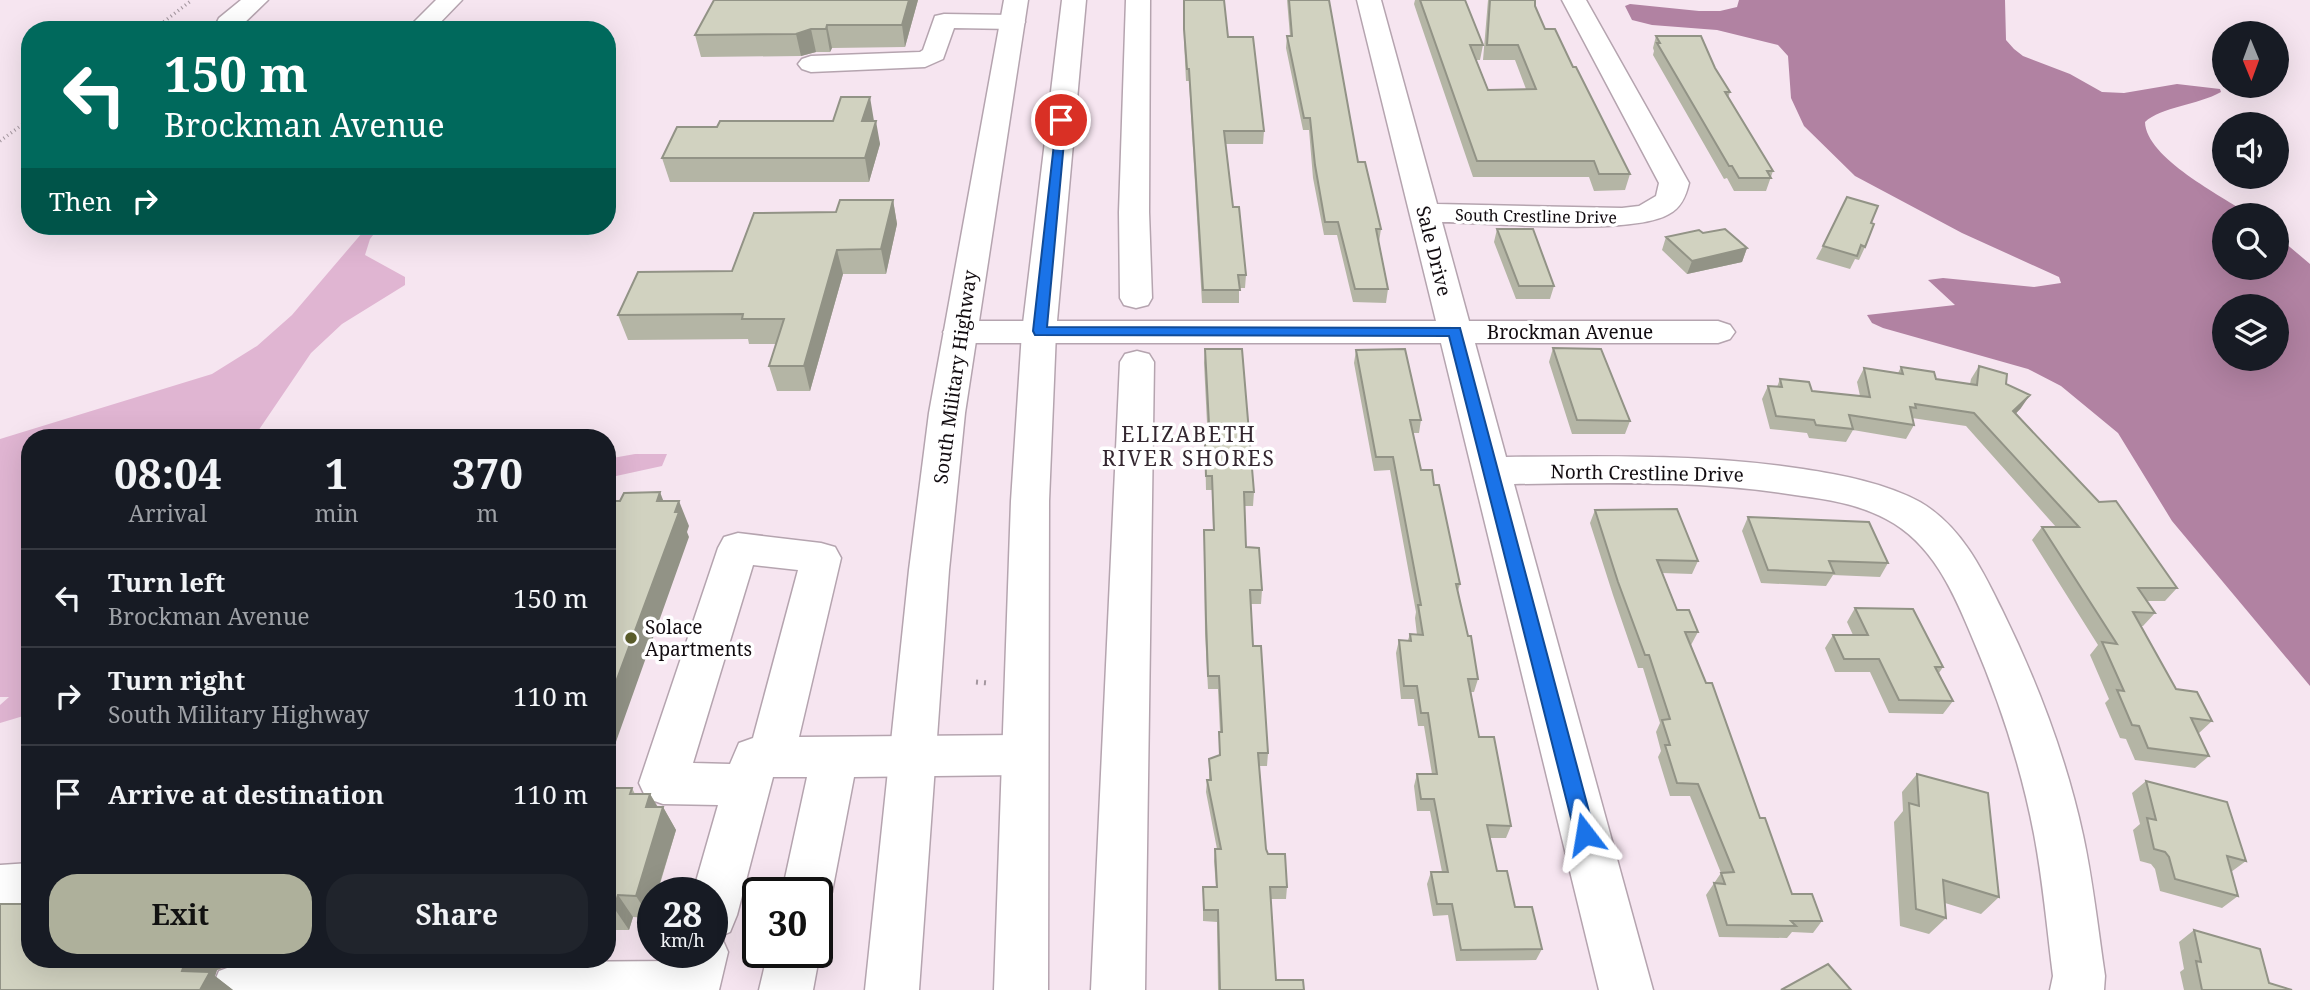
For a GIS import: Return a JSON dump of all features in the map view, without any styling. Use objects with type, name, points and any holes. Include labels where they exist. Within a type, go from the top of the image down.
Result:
[{"type":"street","points":[[231,21],[257,0]]},
{"type":"street","points":[[428,21],[450,0]]},
{"type":"street","points":[[1021,990],[1030,501],[1040,331],[1073,0]]},
{"type":"street","points":[[1136,298],[1134,212],[1138,0]]},
{"type":"street","name":"Sale Drive","points":[[1369,0],[1626,990]]},
{"type":"street","name":"South Crestline Drive","points":[[1424,213],[1622,217],[1649,213],[1667,203],[1673,194],[1674,183],[1574,0]]},
{"type":"street","points":[[811,64],[925,59],[934,54],[947,11],[1014,11]]},
{"type":"street","name":"South Military Highway","points":[[892,990],[912,757],[947,413],[1014,11]]},
{"type":"street","name":"Brockman Avenue","points":[[960,332],[1718,331]]},
{"type":"street","points":[[1118,990],[1137,362]]},
{"type":"street","name":"North Crestline Drive","points":[[1491,471],[1656,469],[1721,472],[1844,490],[1884,503],[1918,521],[1947,548],[1961,567],[2012,677],[2034,742],[2064,864],[2080,976],[2077,990]]},
{"type":"street","points":[[724,877],[759,771],[821,558],[738,548],[663,783],[759,771],[835,757],[1024,755]]},
{"type":"street","points":[[810,877],[835,757]]},
{"type":"street","points":[[0,888],[21,887]]},
{"type":"street","points":[[335,989],[344,968]]},
{"type":"street","points":[[786,990],[791,968]]},
{"type":"street","points":[[238,990],[696,976]]},
{"type":"path","points":[[165,21],[192,0]]},
{"type":"path","points":[[0,141],[21,126]]},
{"type":"path","points":[[976,682],[988,683]]},
{"type":"shaded area","points":[[1739,0],[2005,0],[2006,40],[2014,49],[2023,56],[2070,74],[2102,92],[2124,93],[2177,84],[2212,88],[2212,96],[2160,113],[2145,122],[2149,136],[2171,162],[2231,203],[2212,203],[2212,280],[2289,280],[2289,246],[2310,264],[2310,686],[2172,521],[2118,433],[2061,386],[2028,369],[1883,328],[1872,323],[1867,315],[1955,305],[1928,280],[1943,278],[2034,287],[2061,283],[2059,277],[1962,233],[1855,176],[1804,126],[1791,98],[1788,56],[1778,45],[1717,30],[1652,25],[1632,20],[1625,6],[1630,4],[1720,11],[1737,7]]},
{"type":"shaded area","points":[[360,235],[373,235],[365,255],[405,277],[405,285],[342,324],[311,353],[259,429],[33,429],[212,374],[257,346],[292,315]]},
{"type":"shaded area","points":[[21,433],[21,717],[0,723],[0,705],[9,697],[0,697],[0,439]]},
{"type":"shaded area","points":[[635,454],[667,454],[662,466],[616,476],[616,457]]},
{"type":"building","points":[[714,0],[909,0],[902,25],[827,25],[826,29],[811,29],[796,34],[695,35]]},
{"type":"building","points":[[1184,0],[1224,0],[1228,37],[1253,37],[1264,131],[1224,131],[1233,207],[1239,207],[1246,275],[1238,275],[1240,290],[1203,290]]},
{"type":"building","points":[[1289,0],[1329,0],[1358,162],[1365,162],[1381,229],[1376,229],[1388,289],[1355,289],[1338,222],[1325,222],[1310,118],[1304,118],[1287,36],[1292,36]]},
{"type":"building","points":[[1420,0],[1465,0],[1483,45],[1470,45],[1488,90],[1536,89],[1518,45],[1487,45],[1490,0],[1535,0],[1545,29],[1555,29],[1630,174],[1599,174],[1594,161],[1477,161]]},
{"type":"building","points":[[1656,36],[1701,36],[1715,68],[1730,92],[1725,92],[1773,171],[1767,171],[1771,178],[1739,178],[1732,166],[1729,166],[1657,43],[1660,43]]},
{"type":"building","points":[[841,97],[870,97],[862,121],[876,121],[865,158],[662,158],[677,127],[717,127],[720,121],[833,121]]},
{"type":"building","points":[[1847,197],[1878,206],[1865,247],[1861,245],[1857,256],[1823,246]]},
{"type":"building","points":[[840,200],[893,200],[881,249],[837,250],[804,366],[769,366],[784,319],[742,319],[743,314],[618,315],[638,272],[732,271],[754,213],[836,212]]},
{"type":"building","points":[[1497,229],[1533,229],[1554,286],[1519,286]]},
{"type":"building","points":[[1725,229],[1747,248],[1692,261],[1666,237],[1699,230],[1703,233]]},
{"type":"building","points":[[1553,348],[1601,349],[1630,421],[1577,420]]},
{"type":"building","points":[[1205,349],[1242,349],[1254,492],[1244,492],[1246,547],[1259,548],[1262,590],[1250,590],[1253,646],[1261,646],[1268,753],[1258,753],[1266,849],[1268,854],[1285,854],[1287,887],[1270,887],[1276,980],[1303,980],[1304,990],[1220,990],[1218,910],[1204,910],[1203,887],[1217,887],[1215,849],[1221,849],[1207,780],[1211,780],[1209,759],[1220,755],[1219,732],[1222,732],[1219,676],[1208,676],[1204,530],[1214,530],[1212,476],[1206,476],[1205,443],[1210,443]]},
{"type":"building","points":[[1405,349],[1421,420],[1410,420],[1421,470],[1432,470],[1434,485],[1439,485],[1460,584],[1456,584],[1468,636],[1471,636],[1478,679],[1468,679],[1479,737],[1494,737],[1511,826],[1487,825],[1497,871],[1507,871],[1515,907],[1532,907],[1542,949],[1461,950],[1452,904],[1437,904],[1431,872],[1448,872],[1434,799],[1421,799],[1417,774],[1437,774],[1428,713],[1421,713],[1417,686],[1404,686],[1399,640],[1411,641],[1410,634],[1423,635],[1418,605],[1421,605],[1393,457],[1376,457],[1356,350]]},
{"type":"building","points":[[1979,366],[2007,374],[2006,384],[2030,395],[2013,411],[2099,502],[2116,501],[2177,588],[2138,588],[2155,613],[2133,612],[2176,689],[2197,692],[2212,721],[2191,718],[2209,756],[2148,748],[2139,726],[2132,725],[2117,690],[2124,691],[2102,642],[2117,644],[2042,527],[2079,527],[1974,413],[1915,404],[1916,408],[1910,407],[1914,425],[1849,415],[1853,429],[1816,425],[1814,420],[1776,416],[1768,386],[1782,387],[1780,379],[1809,382],[1812,391],[1870,397],[1864,368],[1903,374],[1901,367],[1934,372],[1936,379],[1977,385]]},
{"type":"building","points":[[660,492],[657,501],[679,501],[675,512],[679,512],[616,682],[616,501],[620,501],[624,493]]},
{"type":"building","points":[[1677,509],[1698,561],[1657,560],[1677,610],[1689,610],[1698,632],[1685,632],[1706,683],[1712,683],[1760,818],[1765,818],[1792,894],[1812,894],[1822,921],[1791,921],[1796,926],[1727,925],[1714,883],[1725,884],[1721,873],[1734,872],[1698,784],[1677,783],[1665,745],[1670,745],[1662,720],[1670,719],[1649,655],[1645,655],[1618,582],[1595,510]]},
{"type":"building","points":[[1748,517],[1869,522],[1888,563],[1829,561],[1834,573],[1768,570]]},
{"type":"building","points":[[1855,608],[1913,609],[1943,667],[1935,667],[1953,701],[1899,700],[1879,659],[1844,659],[1833,635],[1868,635]]},
{"type":"building","points":[[1917,774],[1988,793],[1999,897],[1943,880],[1946,918],[1916,909],[1909,803],[1919,806]]},
{"type":"building","points":[[2146,781],[2227,802],[2246,861],[2227,856],[2238,896],[2175,879],[2169,857],[2165,852],[2154,849],[2147,818],[2156,820]]},
{"type":"building","points":[[616,788],[632,788],[630,794],[650,794],[646,807],[663,807],[642,877],[637,877],[636,896],[618,895],[616,902]]},
{"type":"building","points":[[0,904],[21,904],[21,968],[183,968],[182,971],[210,972],[200,990],[0,990]]},
{"type":"building","points":[[2194,930],[2260,949],[2269,983],[2292,990],[2202,990],[2196,961],[2201,962]]},
{"type":"building","points":[[1828,964],[1851,990],[1781,990]]},
{"type":"place","name":"Solace Apartments","points":[[631,638]]},
{"type":"district","name":"ELIZABETH RIVER SHORES","points":[[1189,447]]},
{"type":"route","points":[[1061,120],[1040,331],[1455,331],[1585,834]]}]
